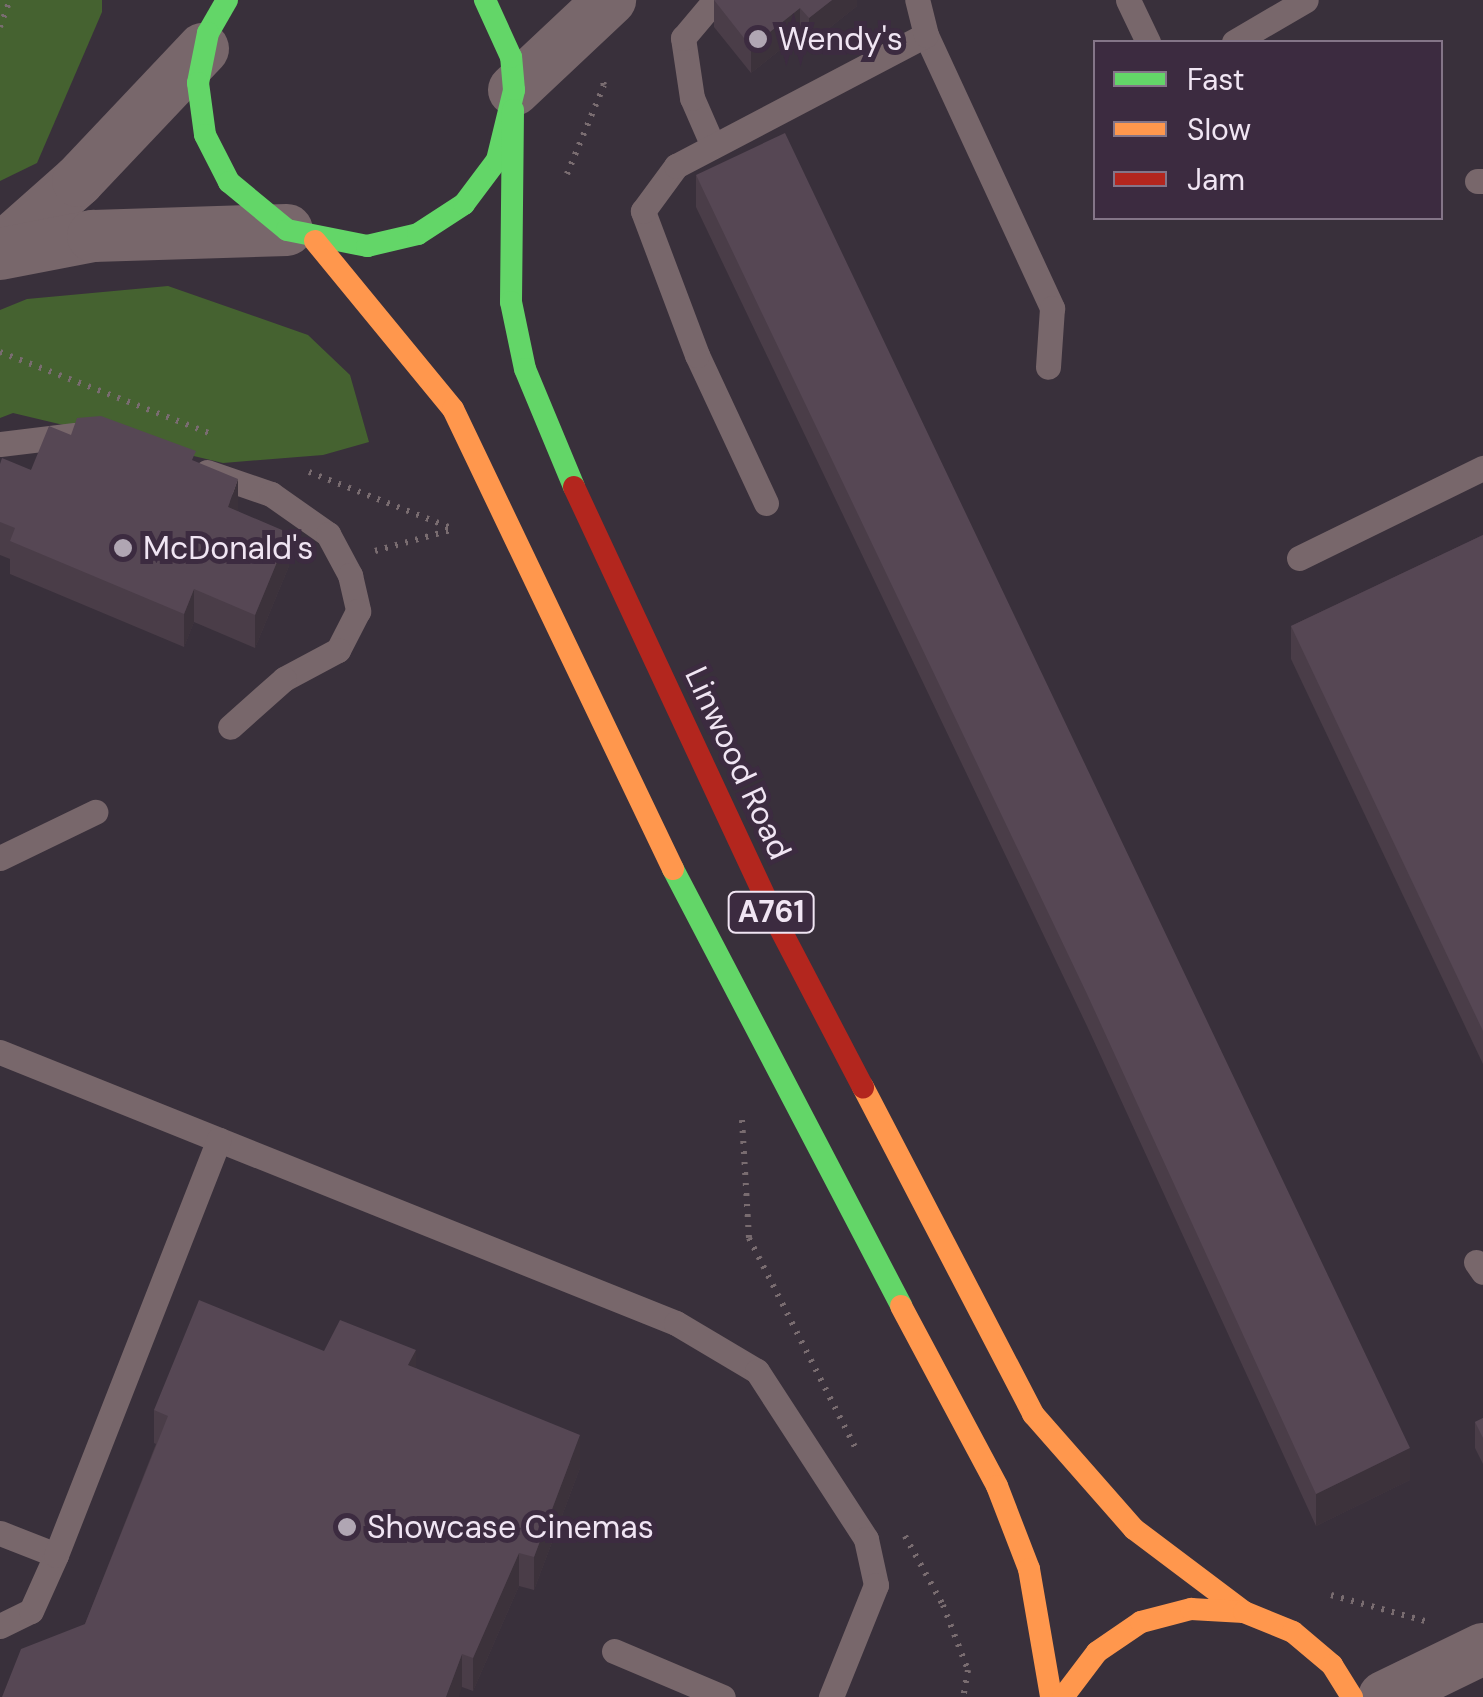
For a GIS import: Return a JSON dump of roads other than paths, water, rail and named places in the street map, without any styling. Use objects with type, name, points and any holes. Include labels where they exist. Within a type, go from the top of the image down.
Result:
[{"type":"main road","points":[[227,0],[205,27],[198,84],[205,135],[229,182],[301,236],[384,242],[418,234],[464,204],[497,160],[514,100]]},
{"type":"main road","name":"Linwood Road","points":[[485,0],[511,57],[511,302],[525,368],[548,432],[775,919],[1033,1414],[1134,1529],[1244,1612]]},
{"type":"main road","name":"A761","points":[[301,236],[453,410],[716,958],[997,1486],[1029,1569],[1052,1697]]},
{"type":"main road","points":[[1063,1697],[1096,1652],[1141,1622],[1192,1609],[1244,1612],[1292,1632],[1332,1665],[1352,1697]]},
{"type":"street","points":[[514,100],[596,14]]},
{"type":"street","points":[[0,252],[78,180],[205,27]]},
{"type":"street","points":[[0,252],[93,236],[301,236]]},
{"type":"street","points":[[1384,1697],[1469,1656]]},
{"type":"lane","points":[[713,146],[692,98],[682,38],[715,0]]},
{"type":"lane","points":[[917,0],[926,35],[1052,308],[1048,367]]},
{"type":"lane","points":[[1128,0],[1147,40]]},
{"type":"lane","points":[[1237,40],[1306,0]]},
{"type":"lane","points":[[766,503],[697,355],[642,211],[676,166],[926,35]]},
{"type":"lane","points":[[1,446],[103,432]]},
{"type":"lane","points":[[181,462],[270,494],[328,534],[342,560],[358,611],[338,650],[284,679],[230,727]]},
{"type":"lane","points":[[1298,558],[1483,468]]},
{"type":"lane","points":[[0,858],[95,812]]},
{"type":"lane","points":[[0,1052],[676,1323],[756,1371],[866,1539],[876,1585],[831,1697]]},
{"type":"lane","points":[[0,1626],[31,1612],[220,1140]]},
{"type":"lane","points":[[0,1533],[56,1556]]},
{"type":"lane","points":[[614,1651],[723,1697]]},
{"type":"place","name":"Wendy's","points":[[758,39]]},
{"type":"place","name":"McDonald's","points":[[123,548]]},
{"type":"place","name":"Showcase Cinemas","points":[[347,1527]]}]
